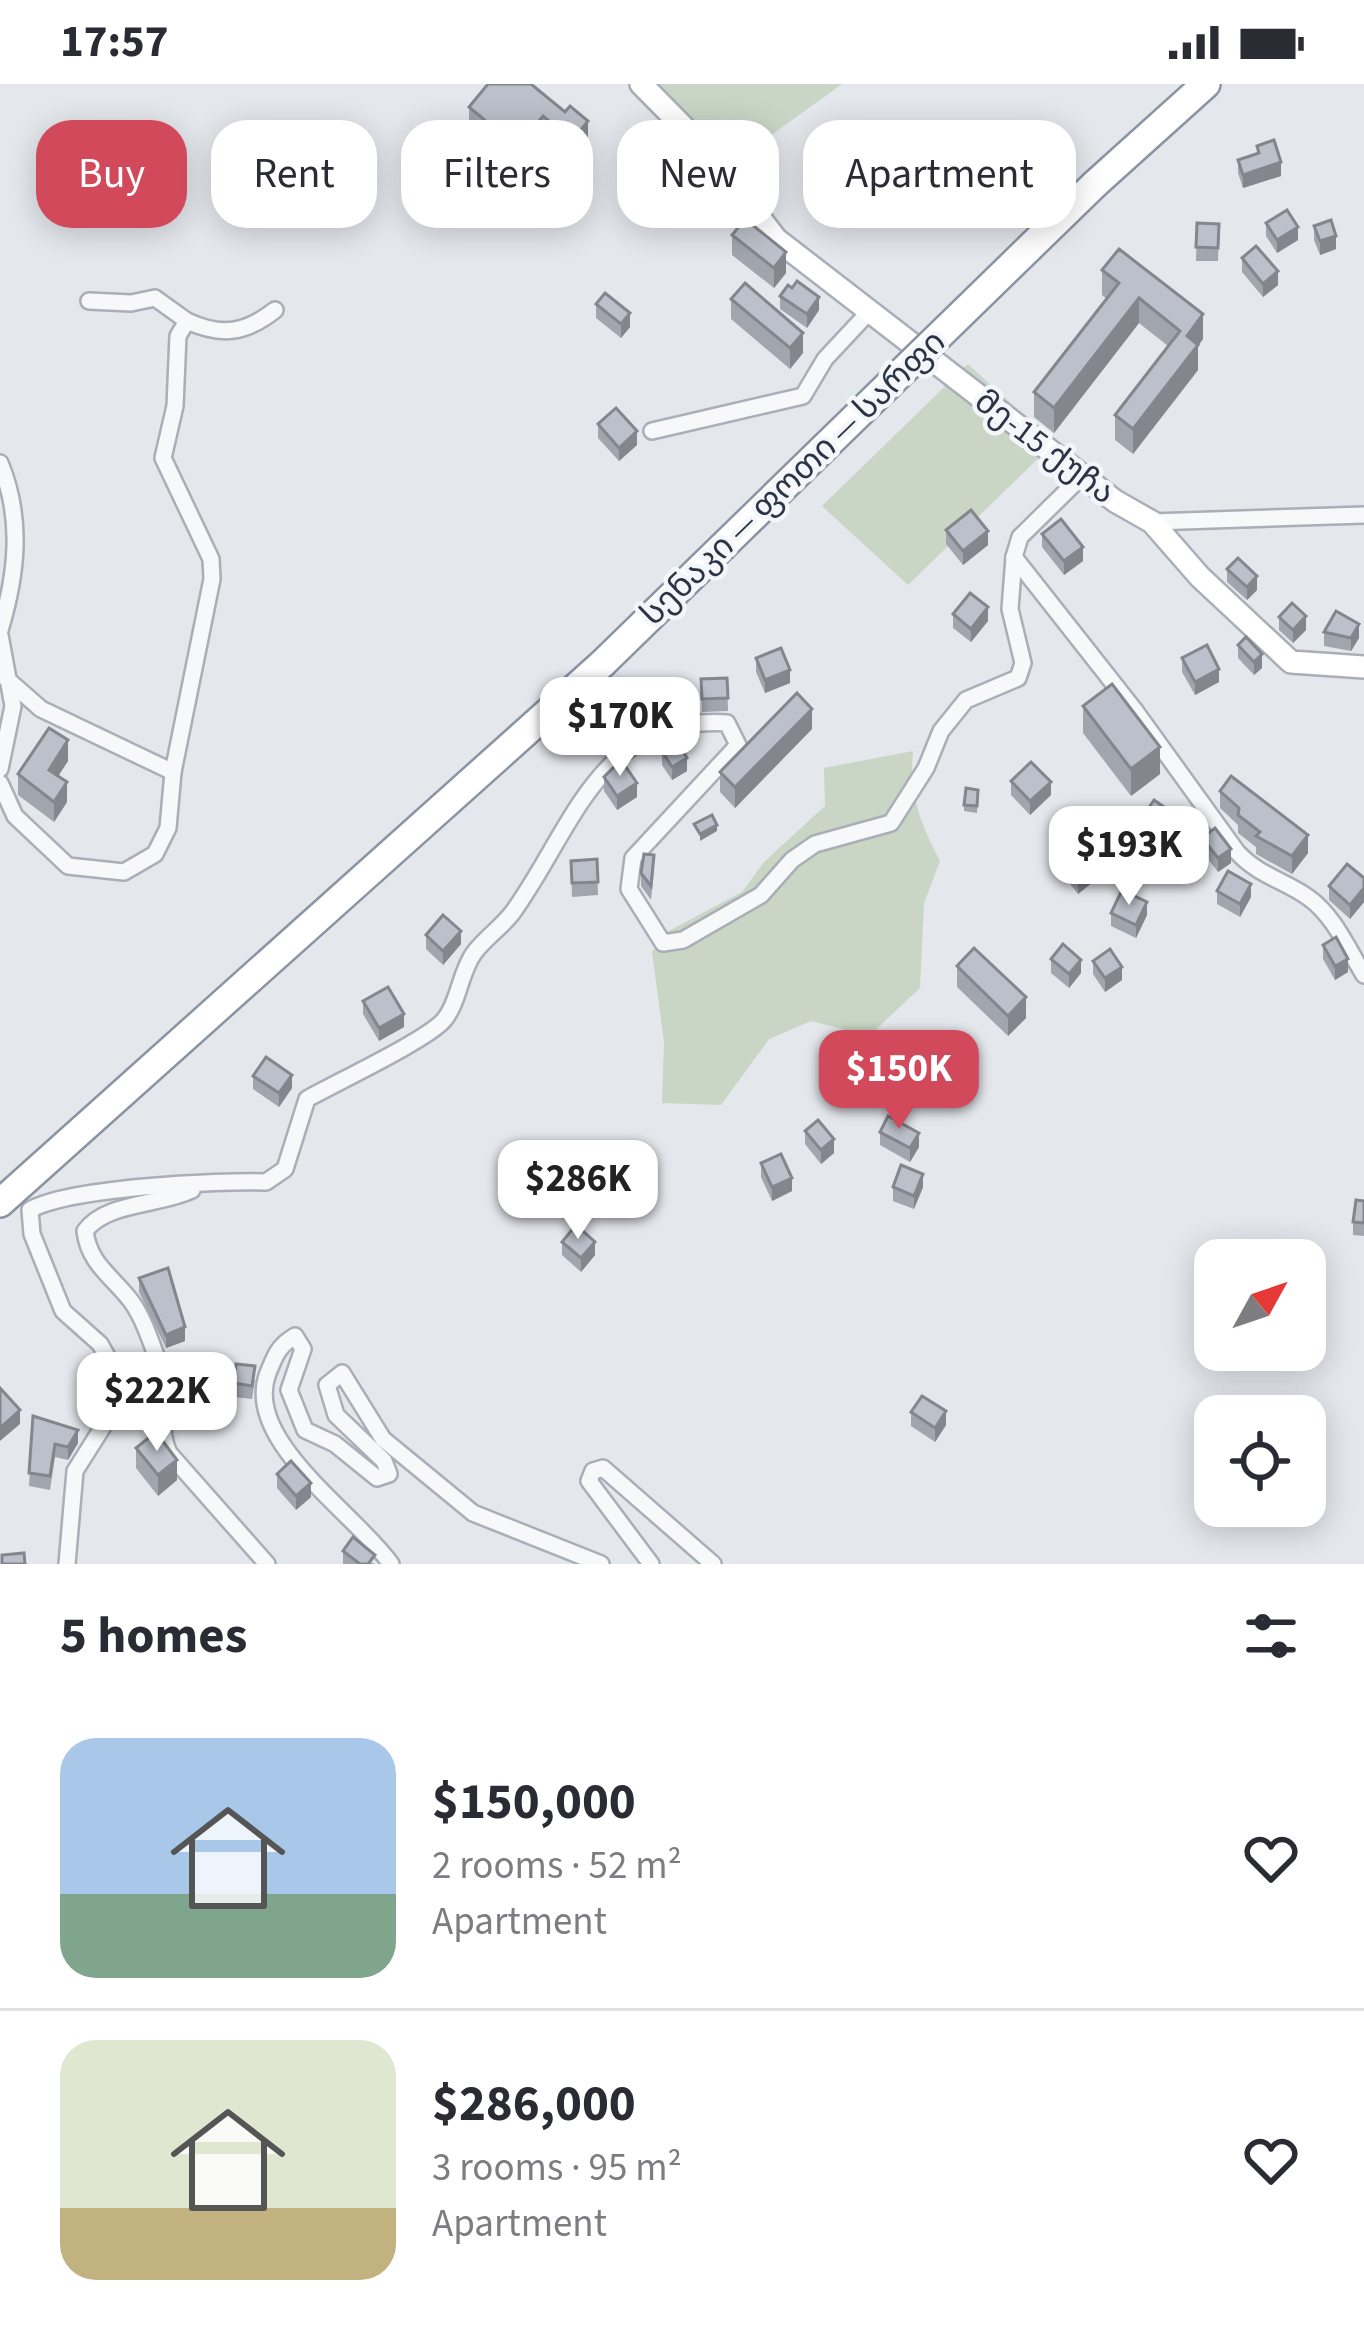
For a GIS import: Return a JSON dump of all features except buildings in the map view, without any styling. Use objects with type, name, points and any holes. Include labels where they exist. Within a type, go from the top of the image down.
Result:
[{"type":"highway","name":"სენაკი — ფოთი — სარფი","points":[[0,1203],[78,1138],[603,663],[1095,184],[1206,84]]},
{"type":"street","name":"მე-15 ქუჩა","points":[[641,84],[715,159],[776,239],[1082,476],[1152,522],[1200,577],[1291,662],[1364,667]]},
{"type":"street","points":[[89,301],[131,303],[155,298],[213,333],[252,328],[275,310]]},
{"type":"street","points":[[652,431],[802,396],[825,359],[868,313]]},
{"type":"street","points":[[0,783],[14,816],[68,866],[124,872],[154,854],[168,829],[173,772],[212,579],[211,560],[163,458],[175,406],[178,336],[187,321]]},
{"type":"street","points":[[0,463],[10,489],[17,573],[0,632],[4,677],[13,706],[0,769]]},
{"type":"street","points":[[67,1564],[75,1471],[121,1398],[119,1378],[100,1344],[62,1311],[32,1234],[30,1210],[48,1200],[93,1192],[266,1182],[285,1169],[307,1099],[443,1021],[473,953],[510,916],[582,793],[602,768],[660,733],[700,722],[727,723],[738,745],[632,858],[629,890],[662,943],[683,940],[761,896],[792,860],[815,844],[891,823],[926,768],[941,731],[966,700],[1018,678],[1023,663],[1010,609],[1013,557],[1020,537],[1082,476]]},
{"type":"street","points":[[1152,522],[1364,515]]},
{"type":"street","points":[[1013,557],[1136,712],[1237,852],[1254,871],[1305,895],[1327,913],[1364,975]]},
{"type":"street","points":[[4,677],[41,709],[173,772]]},
{"type":"street","points":[[200,1186],[162,1204],[110,1210],[85,1231],[87,1248],[131,1300],[157,1357],[167,1390],[160,1432],[169,1453],[267,1564]]},
{"type":"street","points":[[391,1564],[366,1528],[327,1496],[267,1426],[265,1381],[280,1345],[295,1336],[303,1349],[290,1394],[304,1430],[335,1444],[377,1478],[389,1474],[384,1461],[336,1415],[327,1385],[342,1373],[383,1438],[473,1513],[601,1564]]},
{"type":"street","points":[[651,1564],[600,1502],[589,1481],[593,1472],[603,1468],[713,1564]]},
{"type":"green space","points":[[658,84],[842,84],[779,130],[779,120],[693,120]]},
{"type":"green space","points":[[968,364],[1054,443],[908,585],[822,506]]},
{"type":"green space","points":[[913,751],[918,808],[940,861],[924,903],[920,988],[869,1036],[811,1021],[769,1039],[721,1105],[662,1103],[664,1042],[652,952],[665,933],[742,892],[764,862],[825,806],[824,768]]}]
